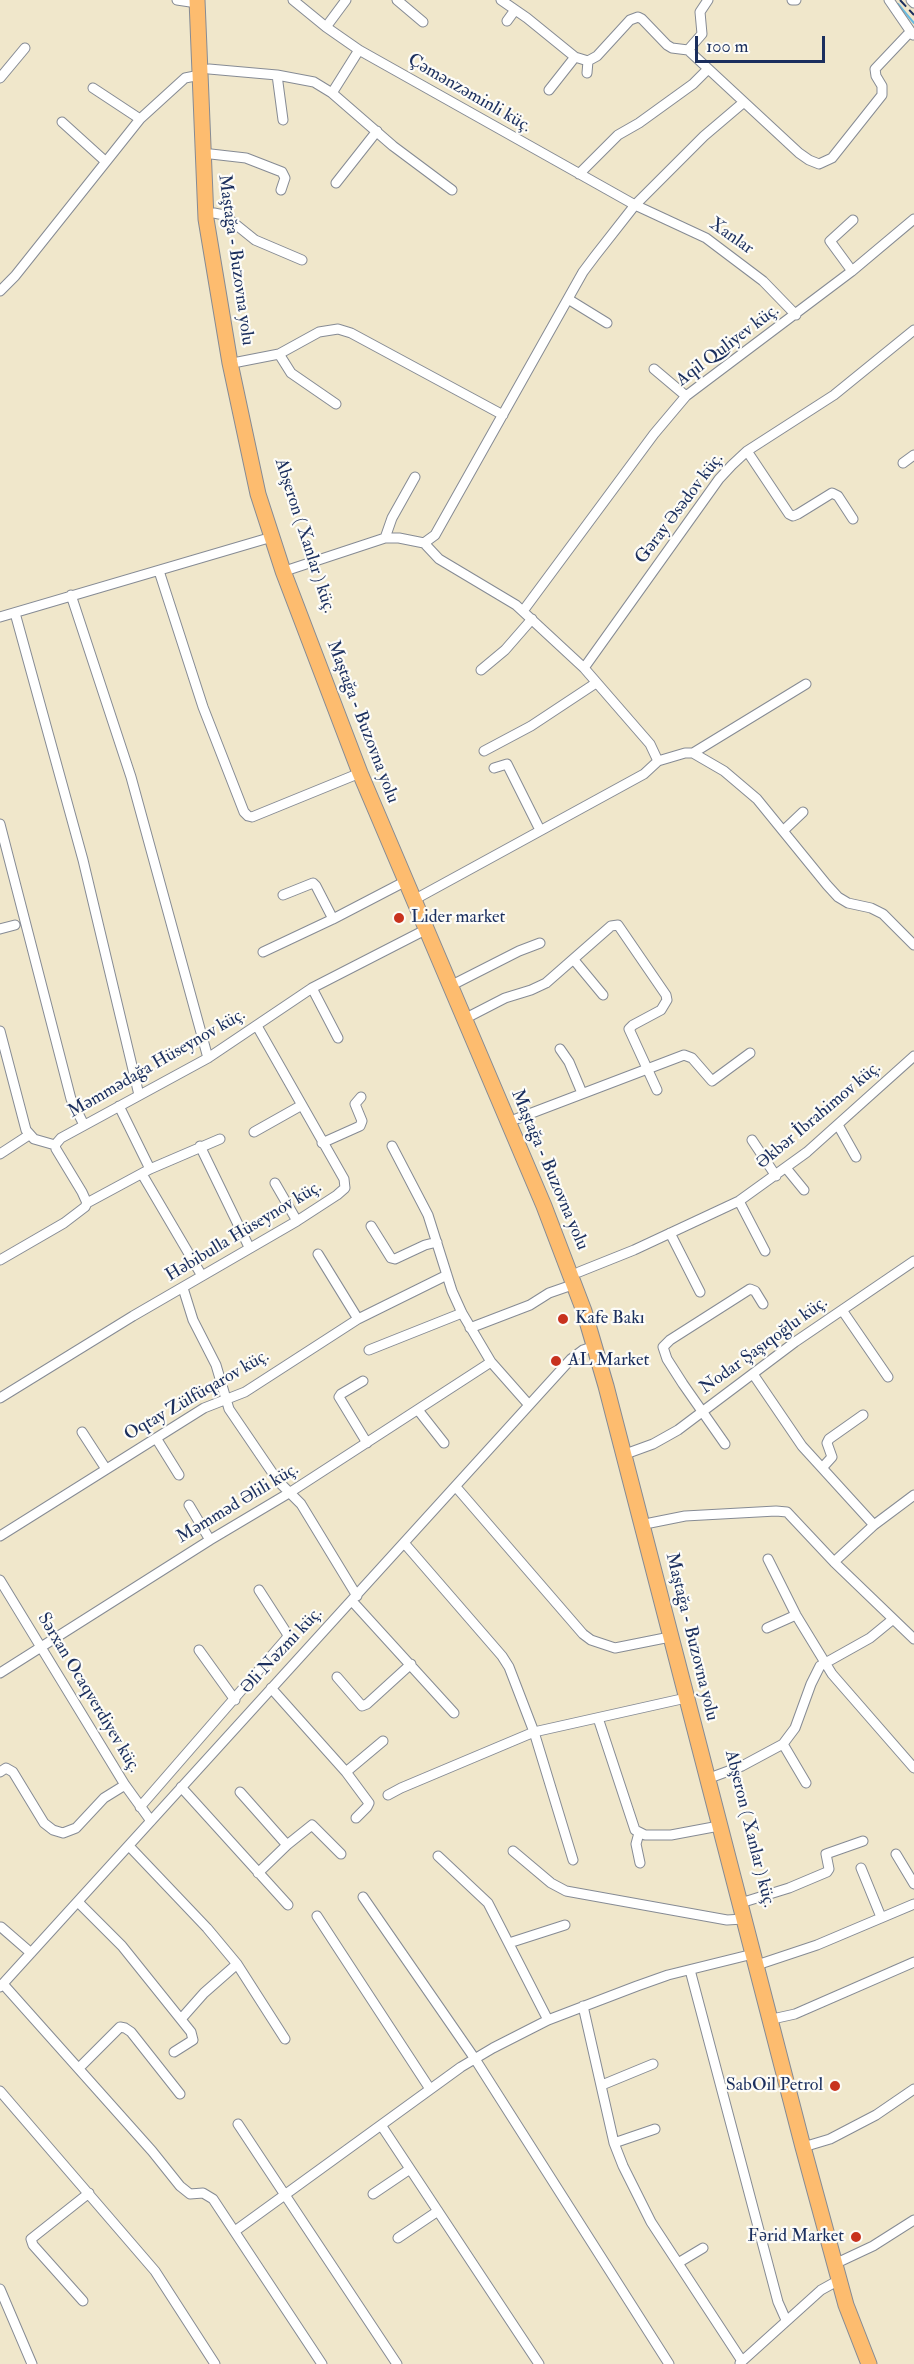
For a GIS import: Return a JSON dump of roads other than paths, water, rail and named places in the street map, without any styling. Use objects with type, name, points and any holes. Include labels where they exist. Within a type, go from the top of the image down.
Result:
[{"type":"main road","name":"Maştağa - Buzovna yolu","points":[[200,1],[204,72],[204,189],[212,256],[248,459],[360,773],[577,1278],[598,1345],[719,1826],[744,1919],[758,1958],[838,2262],[839,2280],[869,2364]]},
{"type":"main road","name":"Abşeron ( Xanlar ) küç.","points":[[204,72],[214,213],[238,362],[276,536],[291,568],[368,769],[516,1119],[577,1278]]},
{"type":"main road","name":"Abşeron ( Xanlar ) küç.","points":[[598,1345],[650,1523],[747,1901],[758,1958],[777,2018],[806,2146]]},
{"type":"main road","points":[[838,2262],[877,2364]]},
{"type":"street","points":[[177,0],[200,1]]},
{"type":"street","name":"Çəmənzəminli küç.","points":[[293,0],[359,50],[635,205]]},
{"type":"street","points":[[326,27],[346,0]]},
{"type":"street","points":[[397,0],[423,22]]},
{"type":"street","points":[[501,0],[575,57],[588,61],[597,56],[630,20],[638,17],[645,21],[667,45],[688,50],[809,160],[819,164],[832,158],[856,131],[882,95],[882,86],[875,69],[912,34],[889,0]]},
{"type":"street","points":[[688,50],[702,34],[700,12],[708,0]]},
{"type":"street","points":[[507,21],[515,9]]},
{"type":"street","points":[[0,78],[25,48]]},
{"type":"street","points":[[332,93],[359,50]]},
{"type":"street","points":[[549,90],[575,57]]},
{"type":"street","points":[[587,73],[588,61]]},
{"type":"street","points":[[579,174],[618,135],[639,123],[693,84],[708,69]]},
{"type":"street","points":[[0,291],[15,276],[140,119],[185,78],[204,72],[277,75],[314,82],[332,93],[452,190]]},
{"type":"street","points":[[277,75],[283,120]]},
{"type":"street","points":[[93,87],[140,119]]},
{"type":"street","points":[[424,543],[438,530],[568,299],[595,256],[635,205],[704,136],[744,102]]},
{"type":"street","points":[[62,122],[105,161]]},
{"type":"street","points":[[336,183],[377,131]]},
{"type":"street","points":[[211,154],[256,160],[282,172],[285,178],[281,190]]},
{"type":"street","name":"Xanlar","points":[[635,205],[706,238],[763,281],[796,315]]},
{"type":"street","points":[[214,213],[224,215],[255,240],[302,260]]},
{"type":"street","name":"Aqil Quliyev küç.","points":[[523,611],[654,434],[686,396],[796,315],[914,219]]},
{"type":"street","points":[[852,271],[830,240],[853,220]]},
{"type":"street","points":[[568,299],[607,323]]},
{"type":"street","points":[[238,362],[279,354],[319,333],[338,329],[351,333],[503,415]]},
{"type":"street","name":"Gəray Əsədov küç.","points":[[584,668],[719,480],[747,451],[834,395],[914,330]]},
{"type":"street","points":[[279,354],[291,373],[336,404]]},
{"type":"street","points":[[654,369],[686,396]]},
{"type":"street","points":[[747,451],[789,514],[793,516],[798,514],[832,493],[838,496],[853,519]]},
{"type":"street","points":[[903,463],[914,455]]},
{"type":"street","points":[[385,538],[392,518],[415,477]]},
{"type":"street","points":[[0,617],[276,536]]},
{"type":"street","points":[[291,568],[385,538],[394,537],[424,543],[439,558],[504,596],[532,619],[584,668],[650,744],[658,761]]},
{"type":"street","points":[[159,571],[203,707],[244,812],[252,817],[360,773]]},
{"type":"street","points":[[71,595],[131,777],[208,1058]]},
{"type":"street","points":[[15,613],[83,860],[139,1095]]},
{"type":"street","points":[[481,670],[505,650],[532,619]]},
{"type":"street","points":[[484,751],[531,726],[597,683]]},
{"type":"street","points":[[421,896],[644,774],[658,761],[693,753],[806,684]]},
{"type":"street","points":[[693,753],[747,788],[838,897],[848,903],[871,908],[883,914],[914,945]]},
{"type":"street","points":[[494,768],[507,764],[540,830]]},
{"type":"street","points":[[784,830],[803,812]]},
{"type":"street","points":[[0,824],[71,1099],[84,1125]]},
{"type":"street","points":[[263,952],[406,881]]},
{"type":"street","points":[[283,896],[313,883],[333,919]]},
{"type":"street","points":[[0,929],[15,925]]},
{"type":"street","points":[[472,1014],[505,998],[540,987],[611,926],[618,925],[666,995],[667,1000],[661,1010],[629,1029],[657,1090]]},
{"type":"street","name":"Məmmədağa Hüseynov küç.","points":[[55,1145],[84,1125],[208,1058],[312,988],[427,930]]},
{"type":"street","points":[[458,982],[540,943]]},
{"type":"street","points":[[574,960],[603,995]]},
{"type":"street","points":[[312,988],[338,1038]]},
{"type":"street","name":"Həbibulla Hüseynov küç.","points":[[0,1398],[249,1247],[297,1221],[345,1188],[344,1179],[257,1026]]},
{"type":"street","points":[[0,1031],[22,1122],[29,1135],[55,1145],[87,1203]]},
{"type":"street","points":[[560,1048],[569,1062],[582,1093]]},
{"type":"street","points":[[516,1119],[684,1055],[689,1055],[712,1081],[750,1053]]},
{"type":"street","name":"Əkbər İbrahimov küç.","points":[[470,1328],[530,1305],[625,1254],[739,1201],[776,1176],[838,1125],[914,1056]]},
{"type":"street","points":[[322,1143],[360,1126],[362,1121],[354,1104],[361,1097]]},
{"type":"street","points":[[254,1132],[302,1105]]},
{"type":"street","points":[[119,1106],[146,1171],[202,1276]]},
{"type":"street","points":[[838,1125],[856,1157]]},
{"type":"street","points":[[0,1154],[29,1135]]},
{"type":"street","points":[[0,1260],[75,1215],[87,1203],[146,1171],[220,1139]]},
{"type":"street","points":[[752,1140],[776,1176]]},
{"type":"street","points":[[200,1146],[249,1247]]},
{"type":"street","points":[[393,1146],[428,1215],[462,1313],[491,1362],[529,1405]]},
{"type":"street","points":[[786,1168],[804,1190]]},
{"type":"street","points":[[275,1183],[297,1221]]},
{"type":"street","points":[[739,1201],[765,1251]]},
{"type":"street","points":[[371,1226],[391,1258],[395,1259],[437,1242]]},
{"type":"street","points":[[670,1233],[700,1292]]},
{"type":"street","points":[[318,1254],[358,1319]]},
{"type":"street","name":"Nodar Şaşıqoğlu küç.","points":[[631,1452],[667,1437],[842,1310],[914,1261]]},
{"type":"street","name":"Oqtay Zülfüqarov küç.","points":[[0,1536],[211,1404],[225,1401],[245,1392],[358,1319],[447,1275]]},
{"type":"street","points":[[183,1288],[193,1320],[216,1365],[225,1401],[272,1472],[301,1504],[354,1598],[454,1713]]},
{"type":"street","points":[[725,1444],[667,1359],[663,1347],[670,1340],[750,1289],[755,1291],[764,1304]]},
{"type":"street","points":[[842,1310],[888,1377]]},
{"type":"street","points":[[369,1350],[462,1313]]},
{"type":"street","name":"Əli Nəzmi küç.","points":[[2,1986],[571,1359],[583,1350],[598,1345]]},
{"type":"street","name":"Məmməd Əlili küç.","points":[[0,1673],[210,1540],[289,1493],[491,1362]]},
{"type":"street","points":[[753,1374],[802,1446],[874,1525]]},
{"type":"street","points":[[363,1381],[339,1397],[366,1443]]},
{"type":"street","points":[[418,1410],[444,1443]]},
{"type":"street","points":[[822,1468],[832,1456],[827,1443],[829,1439],[863,1415]]},
{"type":"street","points":[[82,1432],[106,1469]]},
{"type":"street","points":[[156,1438],[179,1475]]},
{"type":"street","points":[[456,1487],[583,1634],[591,1640],[615,1648],[670,1637]]},
{"type":"street","points":[[834,1562],[874,1525],[914,1495]]},
{"type":"street","points":[[189,1505],[210,1540]]},
{"type":"street","points":[[650,1523],[685,1516],[782,1511],[791,1516],[834,1562],[914,1639]]},
{"type":"street","points":[[405,1544],[502,1656],[516,1682],[534,1732],[573,1860]]},
{"type":"street","points":[[768,1559],[796,1615],[825,1663],[839,1683],[914,1768]]},
{"type":"street","name":"Sərxan Ocaqverdiyev küç.","points":[[0,1580],[125,1785],[151,1821]]},
{"type":"street","points":[[140,1807],[286,1639],[288,1635],[259,1590]]},
{"type":"street","points":[[767,1628],[796,1615]]},
{"type":"street","points":[[715,1776],[742,1766],[783,1744],[795,1728],[814,1677],[825,1663],[870,1638],[892,1620]]},
{"type":"street","points":[[199,1650],[235,1700]]},
{"type":"street","points":[[337,1677],[362,1706],[411,1664]]},
{"type":"street","points":[[271,1688],[346,1772],[369,1803],[356,1818]]},
{"type":"street","points":[[388,1795],[534,1732],[686,1698]]},
{"type":"street","points":[[598,1718],[632,1825],[639,1833],[671,1835],[719,1826]]},
{"type":"street","points":[[346,1772],[383,1741]]},
{"type":"street","points":[[783,1744],[806,1783]]},
{"type":"street","points":[[0,1772],[6,1768],[13,1772],[44,1823],[53,1830],[63,1833],[76,1828],[104,1798],[125,1785]]},
{"type":"street","points":[[181,1787],[288,1905]]},
{"type":"street","points":[[240,1792],[287,1845]]},
{"type":"street","points":[[258,1873],[312,1824],[341,1854]]},
{"type":"street","points":[[639,1833],[636,1844],[640,1863]]},
{"type":"street","points":[[747,1901],[789,1888],[827,1872],[829,1869],[826,1854],[863,1840]]},
{"type":"street","points":[[129,1846],[207,1928],[237,1964],[285,2039]]},
{"type":"street","points":[[513,1851],[551,1883],[566,1891],[727,1920],[744,1919]]},
{"type":"street","points":[[896,1854],[914,1884]]},
{"type":"street","points":[[438,1856],[488,1903],[548,2020]]},
{"type":"street","points":[[861,1868],[881,1917]]},
{"type":"street","points":[[363,1897],[475,2059],[669,2364]]},
{"type":"street","points":[[78,1902],[123,1946],[191,2032],[193,2040],[174,2052]]},
{"type":"street","points":[[235,2231],[430,2089],[475,2059],[548,2020],[637,1986],[690,1970],[817,1945],[914,1904]]},
{"type":"street","points":[[317,1916],[430,2089]]},
{"type":"street","points":[[509,1943],[565,1925]]},
{"type":"street","points":[[1,1927],[32,1953]]},
{"type":"street","points":[[777,2018],[795,2014],[914,1962]]},
{"type":"street","points":[[181,2019],[204,1993],[237,1964]]},
{"type":"street","points":[[690,1970],[778,2302],[786,2320]]},
{"type":"street","points":[[2,1986],[79,2068],[180,2186],[190,2194],[203,2193],[213,2199],[322,2364]]},
{"type":"street","points":[[583,2006],[614,2143],[623,2166],[651,2222],[741,2362],[821,2290],[839,2280]]},
{"type":"street","points":[[79,2068],[120,2027],[125,2028],[131,2032],[180,2094]]},
{"type":"street","points":[[602,2085],[653,2064]]},
{"type":"street","points":[[806,2146],[830,2139],[876,2115],[914,2089]]},
{"type":"street","points":[[0,2091],[155,2271],[215,2364]]},
{"type":"street","points":[[238,2124],[397,2364]]},
{"type":"street","points":[[381,2125],[539,2364]]},
{"type":"street","points":[[614,2143],[655,2129]]},
{"type":"street","points":[[373,2194],[410,2169]]},
{"type":"street","points":[[83,2301],[31,2239],[89,2193]]},
{"type":"street","points":[[398,2238],[438,2211]]},
{"type":"street","points":[[838,2262],[873,2246],[914,2220]]},
{"type":"street","points":[[678,2263],[704,2248]]},
{"type":"street","points":[[0,2289],[4,2308],[29,2363]]},
{"type":"waterway","points":[[898,4],[914,23]]},
{"type":"railway","points":[[900,0],[914,15]]},
{"type":"place","name":"Lider market","points":[[399,918]]},
{"type":"place","name":"Kafe Bakı","points":[[563,1319]]},
{"type":"place","name":"AL Market","points":[[556,1361]]},
{"type":"place","name":"SabOil Petrol","points":[[835,2086]]},
{"type":"place","name":"Fərid Market","points":[[856,2237]]}]
